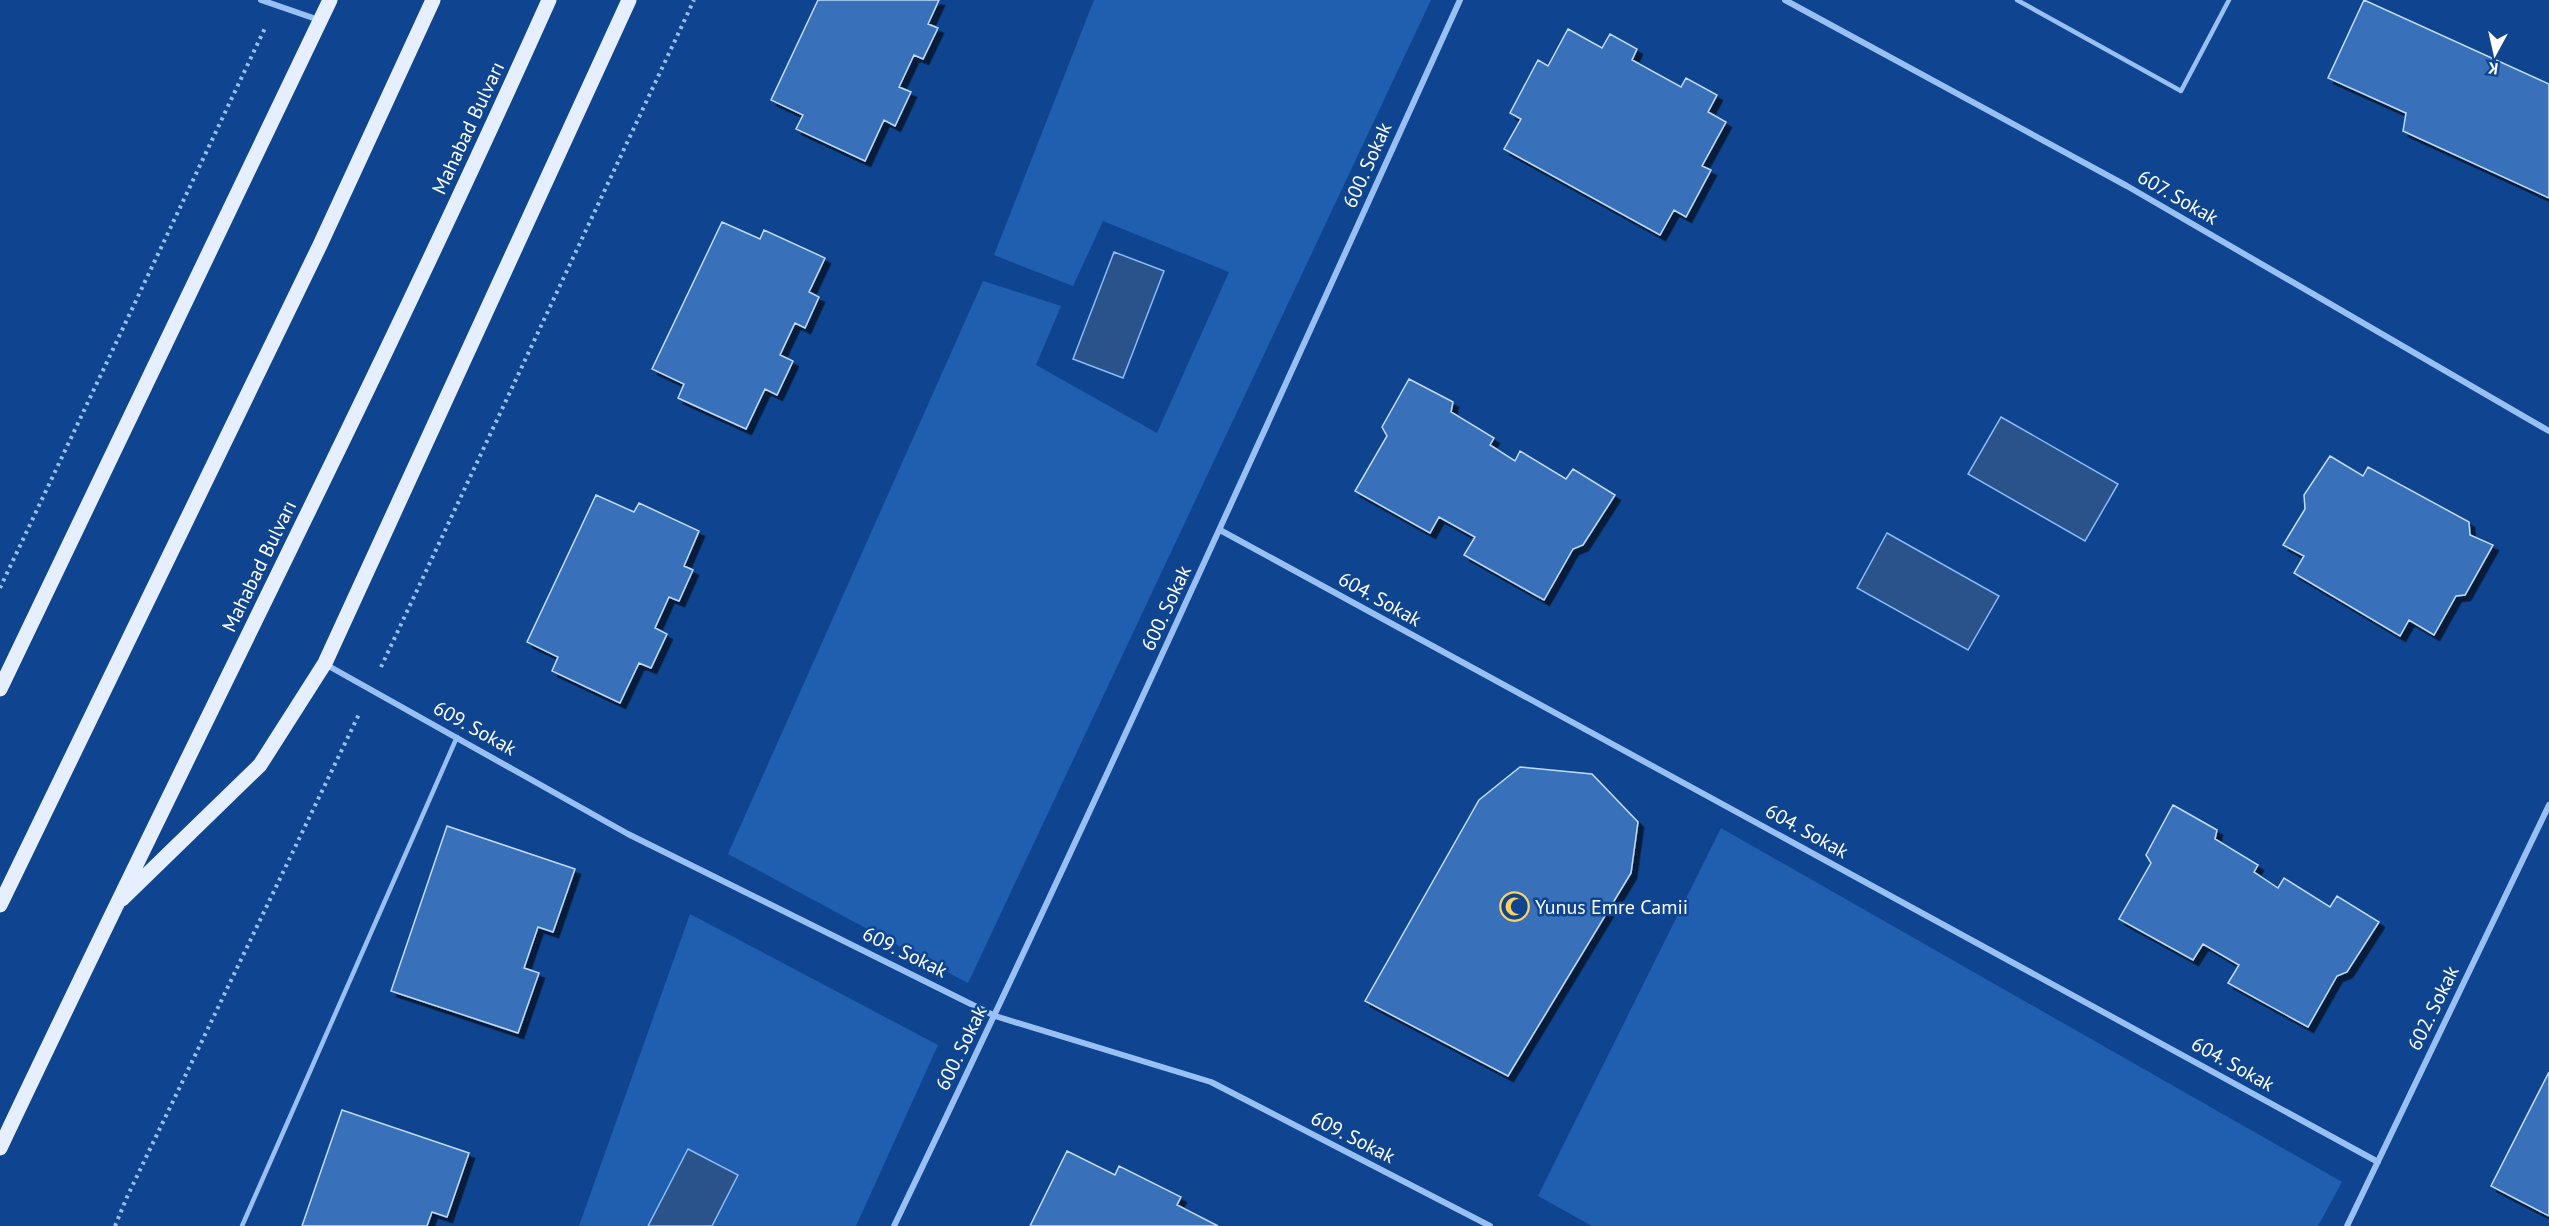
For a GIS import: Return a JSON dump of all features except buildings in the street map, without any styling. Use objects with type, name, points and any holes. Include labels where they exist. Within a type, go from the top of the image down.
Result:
[{"type":"main road","points":[[0,689],[330,0]]},
{"type":"main road","points":[[0,905],[320,244],[433,0]]},
{"type":"main road","name":"Mahabad Bulvarı","points":[[0,1148],[113,908],[254,627],[491,130],[549,0]]},
{"type":"main road","points":[[113,908],[260,765],[325,663],[629,0]]},
{"type":"street","points":[[261,0],[320,20]]},
{"type":"street","name":"600. Sokak","points":[[894,1226],[995,1016],[1220,530],[1460,0]]},
{"type":"street","name":"607. Sokak","points":[[1785,0],[2127,186],[2549,431]]},
{"type":"street","name":"604. Sokak","points":[[1220,530],[2378,1162]]},
{"type":"street","name":"609. Sokak","points":[[325,663],[628,834],[995,1016],[1211,1082],[1490,1226]]},
{"type":"street","name":"602. Sokak","points":[[2347,1226],[2549,805]]},
{"type":"lane","points":[[2017,0],[2181,91],[2229,0]]},
{"type":"lane","points":[[242,1226],[457,737]]},
{"type":"path","points":[[115,1226],[371,689],[694,0]]},
{"type":"path","points":[[0,588],[276,5]]},
{"type":"shaded area","points":[[1094,0],[1431,0],[968,983],[728,854],[983,281],[1061,306],[1036,365],[1157,433],[1229,272],[1103,221],[1073,286],[994,255]]},
{"type":"shaded area","points":[[1114,252],[1164,271],[1123,378],[1073,359]]},
{"type":"shaded area","points":[[2001,417],[2118,484],[2085,541],[1968,474]]},
{"type":"shaded area","points":[[1887,533],[1999,596],[1968,650],[1857,588]]},
{"type":"shaded area","points":[[1721,828],[2342,1182],[2318,1226],[1592,1226],[1538,1196]]},
{"type":"shaded area","points":[[690,914],[938,1045],[856,1226],[579,1226]]},
{"type":"shaded area","points":[[688,1149],[738,1175],[712,1226],[648,1226]]},
{"type":"place","name":"Yunus Emre Camii","points":[[1514,907]]}]
